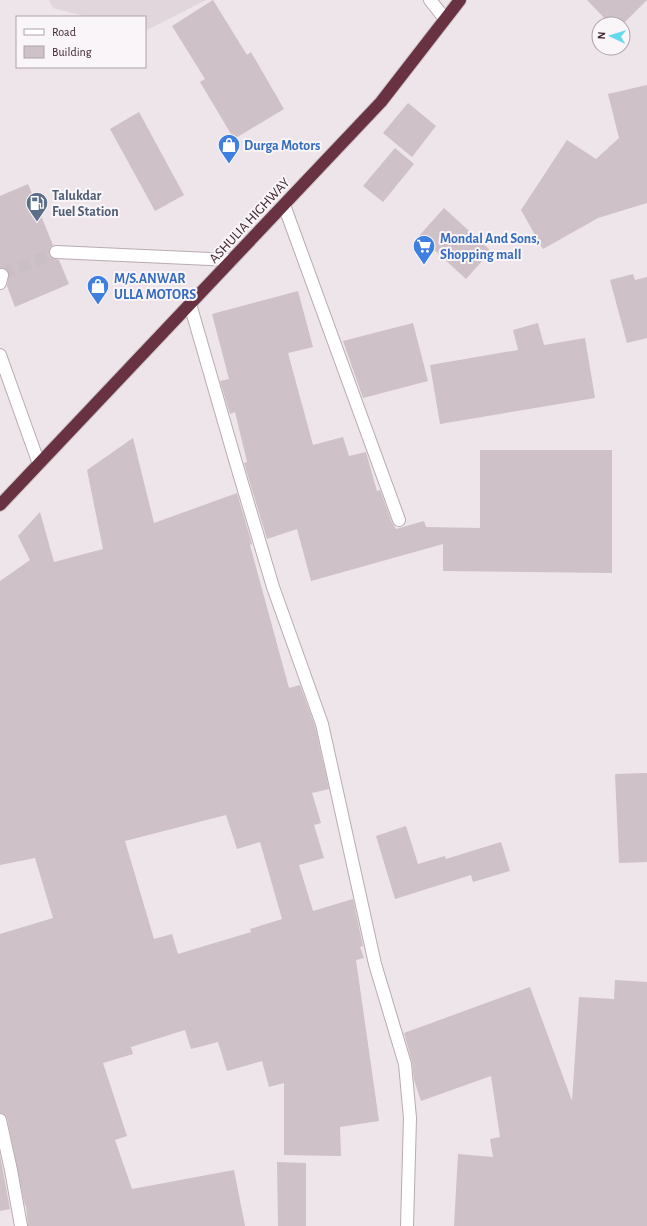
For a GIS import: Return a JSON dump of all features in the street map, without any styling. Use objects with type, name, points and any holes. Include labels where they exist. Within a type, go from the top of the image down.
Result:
[{"type":"highway","name":"ASHULIA HIGHWAY","points":[[2,499],[39,464],[381,102],[460,0]]},
{"type":"street","points":[[430,0],[446,19]]},
{"type":"street","points":[[284,205],[399,520]]},
{"type":"street","points":[[56,252],[232,260]]},
{"type":"street","points":[[190,304],[273,587],[322,724],[375,964],[405,1064],[410,1118],[407,1226]]},
{"type":"street","points":[[0,355],[39,464]]},
{"type":"street","points":[[0,1120],[22,1226]]},
{"type":"shaded area","points":[[49,0],[206,0],[146,30],[146,16],[84,16],[53,8]]},
{"type":"building","points":[[213,0],[247,55],[251,52],[284,109],[234,139],[200,82],[205,79],[172,26]]},
{"type":"building","points":[[587,0],[647,0],[631,16],[602,16]]},
{"type":"building","points":[[647,85],[647,203],[598,218],[543,249],[521,210],[567,140],[596,159],[619,138],[608,94]]},
{"type":"building","points":[[408,103],[436,126],[412,157],[383,133]]},
{"type":"building","points":[[139,112],[184,195],[155,211],[110,129]]},
{"type":"building","points":[[395,148],[414,164],[383,202],[363,186]]},
{"type":"building","points":[[28,184],[53,245],[50,248],[49,255],[52,258],[59,260],[69,284],[15,307],[7,286],[9,273],[4,268],[0,268],[0,196]]},
{"type":"building","points":[[444,208],[491,251],[466,279],[419,236]]},
{"type":"building","points":[[633,274],[635,280],[647,277],[647,338],[627,343],[610,280]]},
{"type":"building","points":[[298,291],[313,347],[288,353],[313,445],[343,437],[349,456],[366,452],[377,491],[380,490],[392,523],[396,529],[424,521],[426,527],[480,528],[480,450],[612,450],[612,573],[443,571],[443,544],[311,581],[297,529],[267,539],[244,463],[247,462],[235,412],[230,414],[220,381],[229,379],[212,314]]},
{"type":"building","points":[[413,323],[428,381],[363,398],[343,341]]},
{"type":"building","points":[[538,323],[544,345],[585,338],[595,398],[440,424],[430,365],[518,350],[513,330]]},
{"type":"building","points":[[133,438],[154,523],[237,493],[252,544],[250,545],[289,688],[300,685],[315,726],[329,789],[312,793],[321,823],[314,825],[324,858],[299,865],[313,911],[353,899],[363,946],[360,947],[364,958],[356,960],[379,1121],[340,1127],[341,1156],[284,1155],[284,1083],[269,1087],[262,1061],[227,1071],[218,1042],[191,1049],[185,1030],[131,1047],[133,1054],[103,1063],[127,1136],[115,1140],[132,1189],[234,1170],[245,1226],[28,1226],[26,1205],[25,1206],[7,1118],[5,1115],[0,1113],[0,934],[53,918],[35,858],[0,865],[0,581],[30,560],[18,536],[40,512],[54,562],[103,549],[87,470]],"holes":[[[226,815],[237,849],[260,842],[282,919],[250,929],[251,932],[178,954],[172,934],[154,939],[125,841]]]},
{"type":"building","points":[[647,773],[647,862],[619,863],[615,774]]},
{"type":"building","points":[[406,826],[418,864],[445,856],[446,859],[501,842],[510,871],[473,882],[471,875],[395,899],[376,836]]},
{"type":"building","points":[[615,980],[647,982],[647,1226],[454,1226],[458,1154],[493,1157],[490,1139],[500,1137],[491,1076],[421,1101],[414,1080],[412,1062],[404,1033],[530,987],[572,1101],[579,997],[614,999]]},
{"type":"building","points":[[0,1155],[10,1209],[0,1211]]},
{"type":"building","points":[[277,1162],[306,1163],[306,1226],[278,1226]]},
{"type":"tunnel","points":[[2,275],[56,252]]},
{"type":"place","name":"Durga Motors","points":[[229,164]]},
{"type":"place","name":"Talukdar Fuel Station","points":[[37,222]]},
{"type":"place","name":"Mondal And Sons, Shopping mall","points":[[424,266]]},
{"type":"place","name":"M/S.ANWAR ULLA MOTORS","points":[[98,306]]}]
